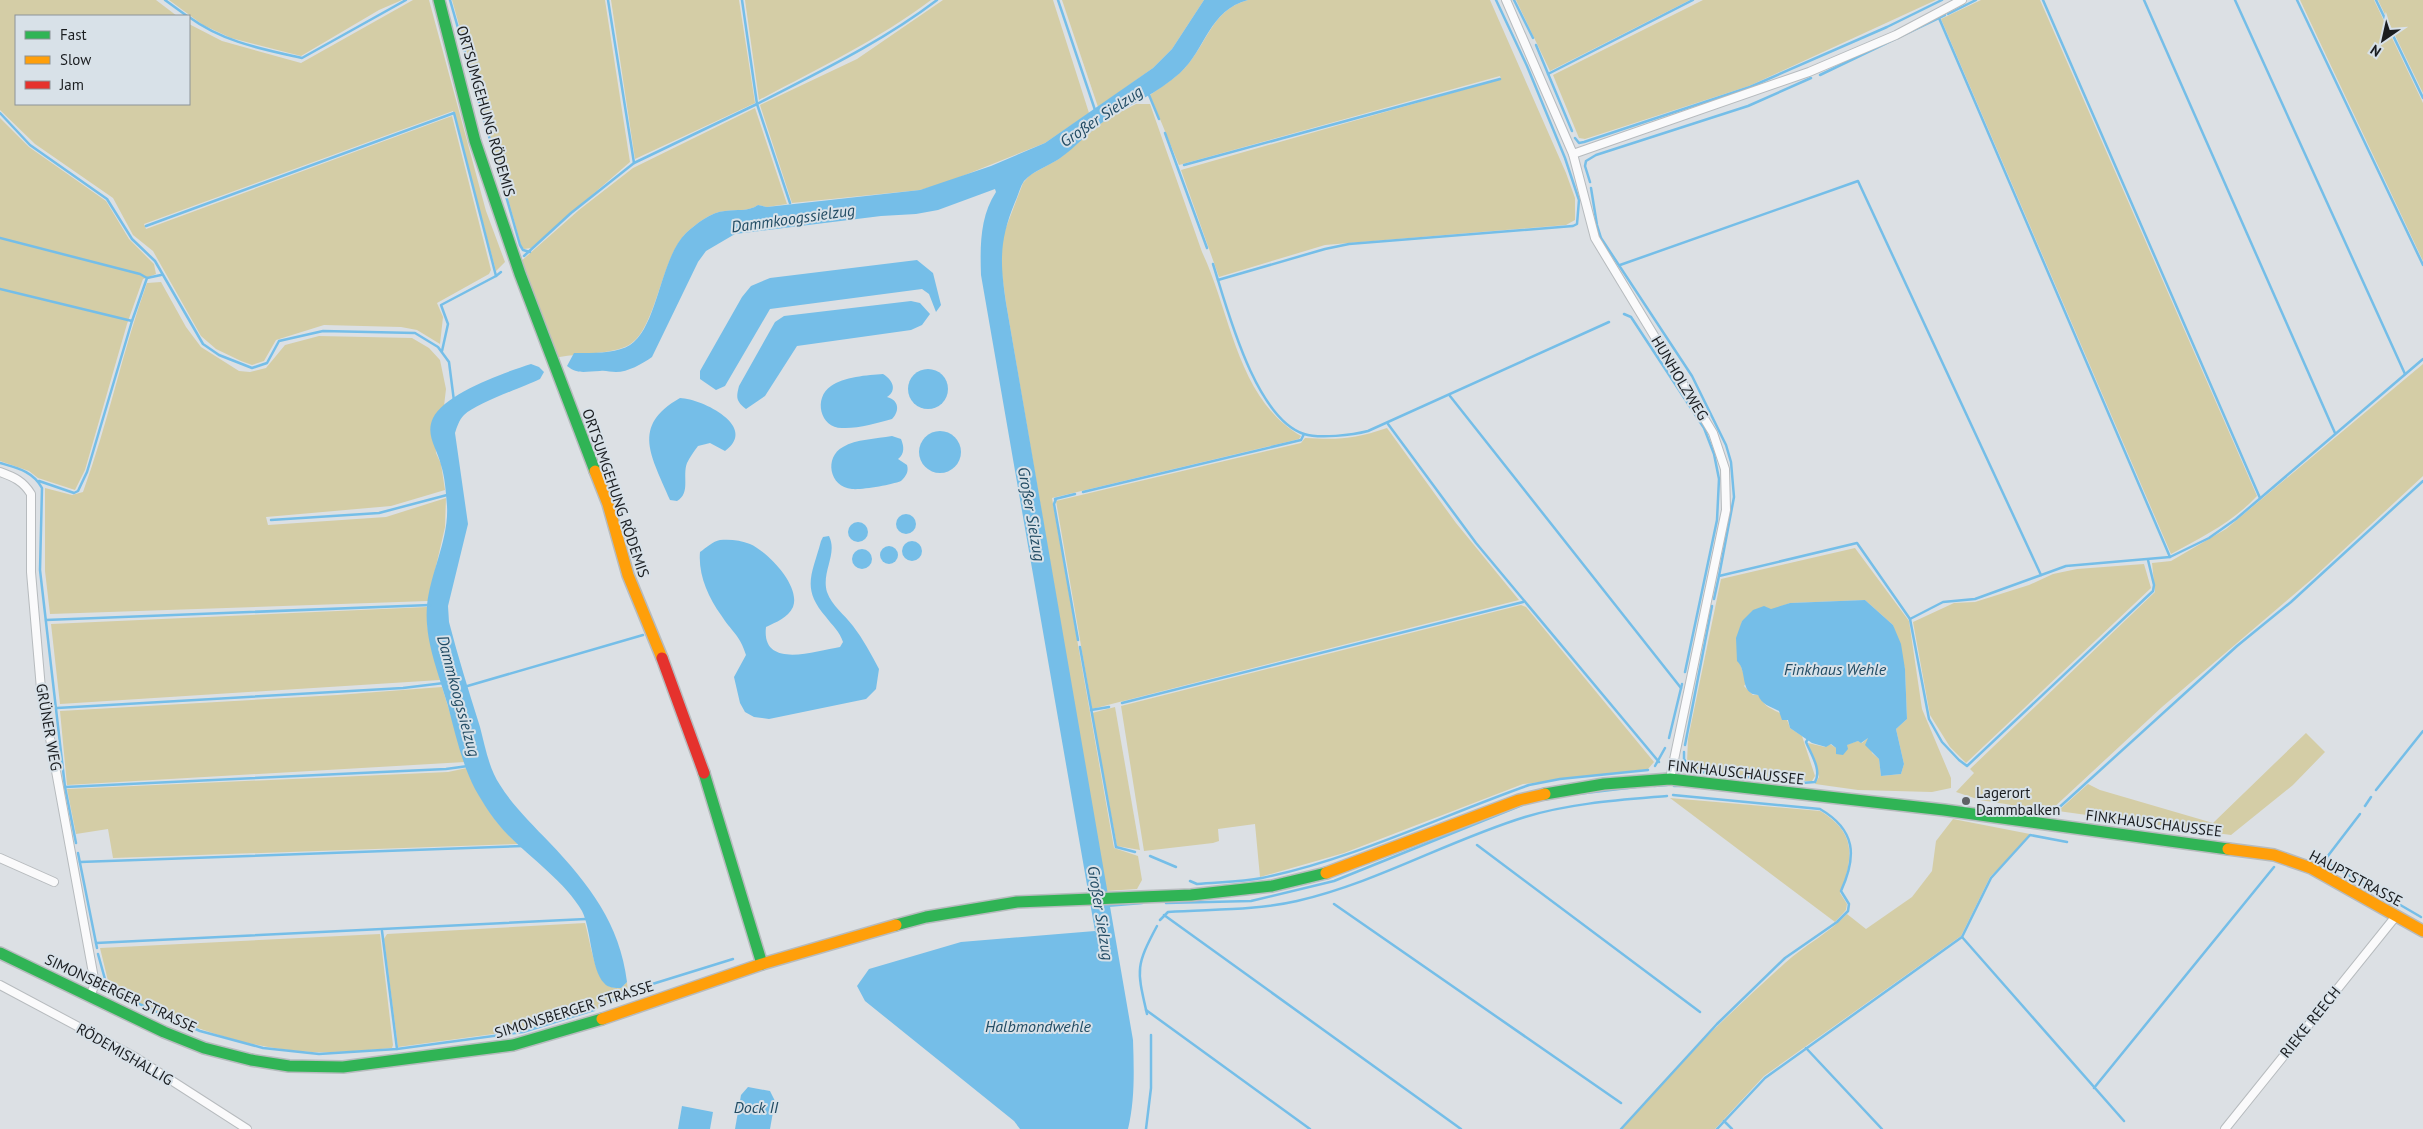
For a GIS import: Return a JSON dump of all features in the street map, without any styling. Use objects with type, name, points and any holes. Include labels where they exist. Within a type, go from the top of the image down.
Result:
[{"type":"main road","name":"ORTSUMGEHUNG RÖDEMIS","points":[[439,0],[475,141],[511,248],[608,504],[628,575],[678,698],[762,964]]},
{"type":"main road","name":"FINKHAUSCHAUSSEE","points":[[1078,898],[1191,895],[1272,886],[1326,873],[1519,800],[1558,791],[1604,784],[1670,779],[1944,810],[2274,855]]},
{"type":"main road","name":"HAUPTSTRASSE","points":[[2274,855],[2310,868],[2423,931]]},
{"type":"main road","name":"SIMONSBERGER STRASSE","points":[[0,953],[164,1032],[204,1048],[251,1060],[289,1066],[343,1067],[513,1045],[584,1024],[762,964],[870,931],[926,917],[1017,902],[1078,898]]},
{"type":"street","name":"HUNHOLZWEG","points":[[1506,0],[1573,154],[1594,238],[1713,433],[1725,468],[1726,510],[1670,779]]},
{"type":"street","points":[[1573,154],[1809,72],[1896,35],[1962,0]]},
{"type":"street","name":"GRÜNER WEG","points":[[0,472],[18,479],[25,484],[31,494],[31,572],[41,689],[95,984],[90,996]]},
{"type":"street","points":[[0,858],[54,882]]},
{"type":"street","name":"RIEKE REECH","points":[[2225,1129],[2396,916]]},
{"type":"street","name":"RÖDEMISHALLIG","points":[[0,985],[135,1057],[247,1129]]},
{"type":"shaded area","points":[[0,0],[156,0],[176,15],[15,15],[15,105],[190,105],[190,25],[222,41],[301,63],[413,0],[429,0],[486,211],[505,262],[496,271],[453,111],[144,224],[146,229],[452,116],[491,270],[489,274],[437,303],[443,317],[440,344],[417,330],[401,327],[324,325],[276,340],[264,361],[252,365],[216,349],[201,336],[153,251],[133,235],[113,198],[35,144],[0,110]]},
{"type":"shaded area","points":[[169,0],[402,0],[379,10],[301,56],[231,38],[203,25]]},
{"type":"shaded area","points":[[452,0],[605,0],[630,162],[531,248],[524,249],[521,245]]},
{"type":"shaded area","points":[[611,0],[739,0],[755,103],[635,159]]},
{"type":"shaded area","points":[[745,0],[931,0],[869,41],[759,100]]},
{"type":"shaded area","points":[[943,0],[1053,0],[1089,113],[1045,143],[945,183],[920,190],[792,203],[760,105],[857,59]]},
{"type":"shaded area","points":[[1062,0],[1204,0],[1172,49],[1153,68],[1098,107]]},
{"type":"shaded area","points":[[1248,0],[1490,0],[1566,173],[1575,198],[1575,220],[1566,225],[1325,245],[1219,277],[1181,170],[1501,79],[1500,76],[1179,165],[1150,95],[1185,68],[1213,26],[1227,10]]},
{"type":"shaded area","points":[[1516,0],[1690,0],[1550,71]]},
{"type":"shaded area","points":[[1703,0],[1936,0],[1749,86],[1585,139],[1579,138],[1553,75]]},
{"type":"shaded area","points":[[1981,0],[2040,0],[2257,496],[2238,514],[2206,535],[2171,554],[1941,19]]},
{"type":"shaded area","points":[[2300,0],[2374,0],[2423,103],[2423,261]]},
{"type":"shaded area","points":[[2378,0],[2423,0],[2423,93]]},
{"type":"shaded area","points":[[1136,104],[1150,104],[1238,353],[1249,378],[1263,400],[1280,420],[1301,436],[1299,439],[1052,498],[1114,848],[1138,856],[1142,880],[1137,889],[1106,891],[1006,303],[1002,274],[1002,238],[1023,183],[1030,175],[1059,159],[1105,120]]},
{"type":"shaded area","points":[[755,108],[787,204],[767,207],[758,205],[746,209],[729,210],[704,219],[686,233],[677,244],[646,325],[638,337],[629,345],[613,351],[554,358],[519,263],[579,210],[633,168]]},
{"type":"shaded area","points":[[0,118],[29,147],[106,201],[129,239],[154,264],[156,274],[143,279],[127,324],[85,470],[75,490],[38,478],[29,471],[0,461]]},
{"type":"shaded area","points":[[161,282],[186,327],[201,347],[239,371],[250,372],[266,368],[285,345],[319,336],[412,338],[429,348],[440,360],[446,389],[444,406],[434,417],[436,453],[441,464],[445,490],[391,506],[266,517],[268,525],[386,517],[446,498],[445,527],[428,601],[50,614],[45,571],[45,488],[72,495],[83,492],[147,283]]},
{"type":"shaded area","points":[[2423,364],[2423,476],[2312,579],[2162,707],[2050,811],[1980,800],[1956,792],[1974,773],[1970,769],[2155,592],[2152,563],[2171,561],[2226,529]]},
{"type":"shaded area","points":[[1387,428],[1456,523],[1519,600],[1092,709],[1056,501],[1301,443],[1305,438],[1346,438]]},
{"type":"shaded area","points":[[1855,548],[1909,621],[1922,709],[1951,778],[1951,788],[1932,792],[1858,790],[1815,784],[1819,777],[1808,743],[1825,747],[1830,744],[1836,748],[1858,741],[1862,743],[1868,738],[1872,753],[1879,759],[1881,776],[1901,774],[1904,764],[1896,729],[1907,719],[1905,669],[1893,625],[1865,600],[1790,603],[1742,621],[1738,652],[1747,682],[1744,686],[1753,695],[1758,695],[1768,707],[1787,719],[1790,728],[1802,736],[1815,776],[1812,781],[1795,781],[1694,770],[1687,762],[1688,739],[1721,579]]},
{"type":"shaded area","points":[[2144,564],[2151,588],[1966,763],[1950,747],[1930,715],[1913,622],[1954,603],[1975,602],[2029,585],[2053,574],[2077,569]]},
{"type":"shaded area","points":[[1521,605],[1526,607],[1654,762],[1648,769],[1523,784],[1344,853],[1260,877],[1255,824],[1218,829],[1219,841],[1213,843],[1144,851],[1121,706]]},
{"type":"shaded area","points":[[427,607],[427,625],[440,680],[60,704],[51,624]]},
{"type":"shaded area","points":[[442,687],[465,762],[67,785],[60,711]]},
{"type":"shaded area","points":[[1115,707],[1140,850],[1117,846],[1092,713]]},
{"type":"shaded area","points":[[2306,733],[2325,752],[2293,785],[2231,835],[2058,811],[2088,784],[2100,790],[2213,823]]},
{"type":"shaded area","points":[[467,768],[476,789],[488,809],[502,828],[518,844],[113,858],[108,829],[76,834],[67,789],[448,772]]},
{"type":"shaded area","points":[[1670,798],[1820,811],[1832,819],[1840,828],[1849,846],[1848,868],[1840,893],[1847,904],[1846,910],[1835,922]]},
{"type":"shaded area","points":[[1953,819],[2030,834],[2021,846],[1990,877],[1961,936],[1764,1076],[1715,1129],[1622,1129],[1700,1043],[1742,1002],[1793,957],[1847,914],[1866,929],[1912,897],[1932,871],[1936,841]]},
{"type":"shaded area","points":[[585,923],[602,980],[615,988],[621,988],[627,982],[628,992],[595,1010],[523,1030],[398,1047],[384,939],[387,934]]},
{"type":"shaded area","points":[[380,934],[393,1045],[392,1048],[342,1052],[285,1050],[259,1045],[208,1031],[158,1012],[110,989],[100,948]]},
{"type":"water","points":[[1204,0],[1248,0],[1235,5],[1216,21],[1189,63],[1172,80],[1106,120],[1059,159],[1036,171],[1024,181],[1006,228],[1002,252],[1006,303],[1133,1040],[1134,1062],[1133,1096],[1128,1129],[1020,1129],[1014,1121],[865,1001],[857,986],[869,969],[961,942],[1095,931],[981,275],[982,232],[987,211],[996,192],[995,189],[938,210],[916,214],[881,216],[735,234],[706,251],[698,262],[652,357],[635,367],[621,372],[579,372],[567,366],[574,353],[618,350],[630,345],[639,336],[647,323],[677,244],[686,233],[709,216],[729,210],[750,209],[758,205],[767,207],[920,190],[991,166],[1045,143],[1153,68],[1172,49]]},
{"type":"water","points":[[917,260],[933,273],[941,305],[936,312],[929,294],[922,289],[770,309],[725,386],[716,390],[700,379],[700,371],[742,297],[751,286],[770,278]]},
{"type":"water","points":[[911,301],[920,303],[930,314],[922,325],[911,330],[797,346],[765,396],[746,409],[740,404],[737,396],[739,386],[775,322],[784,316]]},
{"type":"water","name":"Dammkoogssielzug","points":[[531,364],[539,367],[544,372],[540,379],[470,410],[461,419],[455,433],[468,524],[448,606],[449,622],[493,772],[511,800],[577,873],[600,906],[610,923],[623,961],[627,982],[621,988],[608,986],[600,977],[596,969],[585,918],[575,901],[558,881],[503,830],[475,789],[459,748],[433,657],[428,631],[427,606],[429,594],[447,519],[445,485],[430,430],[433,418],[450,400],[463,392],[492,378]]},
{"type":"water","points":[[932,369],[939,372],[945,378],[948,389],[947,397],[939,406],[932,409],[924,409],[917,406],[909,397],[908,385],[911,378],[920,370]]},
{"type":"water","points":[[883,374],[889,379],[893,388],[887,397],[891,398],[897,406],[895,416],[892,419],[848,428],[834,427],[828,423],[821,412],[822,398],[825,391],[836,383],[849,379]]},
{"type":"water","points":[[680,398],[702,403],[713,409],[732,424],[736,433],[734,442],[725,451],[710,443],[698,446],[687,463],[684,494],[677,501],[670,500],[657,470],[652,456],[650,431],[655,420],[664,409]]},
{"type":"water","points":[[940,431],[955,437],[961,452],[955,467],[940,473],[925,467],[919,452],[925,437]]},
{"type":"water","points":[[892,436],[901,439],[903,450],[902,455],[898,459],[908,467],[907,474],[901,481],[857,489],[844,487],[838,483],[834,477],[831,464],[837,452],[854,442]]},
{"type":"water","points":[[906,514],[913,517],[916,524],[913,531],[906,534],[899,531],[896,524],[899,517]]},
{"type":"water","points":[[858,522],[865,525],[868,532],[865,539],[858,542],[851,539],[848,532],[851,525]]},
{"type":"water","points":[[829,536],[832,550],[826,577],[827,592],[835,606],[860,636],[879,669],[876,689],[866,699],[769,719],[754,717],[745,712],[740,703],[734,677],[746,655],[744,648],[716,608],[708,593],[702,577],[700,552],[717,541],[735,540],[750,544],[774,562],[788,580],[794,599],[793,607],[788,614],[766,627],[767,640],[772,649],[781,653],[792,655],[804,654],[840,647],[843,642],[838,632],[818,607],[811,589],[812,572],[821,541],[823,537]]},
{"type":"water","points":[[912,541],[919,544],[922,551],[919,558],[912,561],[905,558],[902,551],[905,544]]},
{"type":"water","points":[[885,546],[893,546],[898,551],[896,562],[885,564],[880,559],[880,551]]},
{"type":"water","points":[[862,549],[869,552],[872,559],[869,566],[862,569],[855,566],[852,559],[855,552]]},
{"type":"water","name":"Finkhaus Wehle","points":[[1865,600],[1893,625],[1901,644],[1905,669],[1907,719],[1896,729],[1904,764],[1901,774],[1881,776],[1879,759],[1865,745],[1868,738],[1861,743],[1858,741],[1847,745],[1848,749],[1843,755],[1836,754],[1836,748],[1831,744],[1826,747],[1812,743],[1790,728],[1788,720],[1782,720],[1779,711],[1764,703],[1758,695],[1748,691],[1742,670],[1737,661],[1736,638],[1742,621],[1753,610],[1764,606],[1771,609],[1790,603]]},
{"type":"water","name":"Dock II","points":[[748,1087],[770,1091],[775,1101],[770,1129],[735,1129],[741,1095]]},
{"type":"water","points":[[682,1106],[713,1112],[710,1129],[678,1129]]},
{"type":"waterway","points":[[165,0],[186,15]]},
{"type":"waterway","points":[[190,18],[202,26],[229,39],[302,58],[406,0]]},
{"type":"waterway","points":[[450,0],[520,245],[523,250],[530,252]]},
{"type":"waterway","points":[[608,0],[634,163]]},
{"type":"waterway","points":[[742,0],[757,104],[872,43],[937,0]]},
{"type":"waterway","name":"Großer Sielzug","points":[[1058,0],[1095,110]]},
{"type":"waterway","points":[[1218,280],[1325,249],[1349,244],[1573,226],[1577,224],[1579,200],[1565,158],[1527,66],[1496,0]]},
{"type":"waterway","points":[[1514,0],[1533,38]]},
{"type":"waterway","points":[[1548,74],[1693,0]]},
{"type":"waterway","points":[[1575,138],[1579,143],[1584,142],[1750,87],[1887,27],[1942,0]]},
{"type":"waterway","points":[[1948,14],[1976,0]]},
{"type":"waterway","points":[[2043,0],[2260,498]]},
{"type":"waterway","points":[[2144,0],[2335,433]]},
{"type":"waterway","points":[[2235,0],[2405,374]]},
{"type":"waterway","points":[[2297,0],[2423,265]]},
{"type":"waterway","points":[[2376,0],[2423,98]]},
{"type":"waterway","points":[[1820,75],[1945,15]]},
{"type":"waterway","points":[[1939,18],[2170,557]]},
{"type":"waterway","points":[[1536,45],[1572,131]]},
{"type":"waterway","points":[[1590,182],[1585,166],[1586,161],[1596,155],[1748,106],[1811,78]]},
{"type":"waterway","points":[[1184,165],[1500,79]]},
{"type":"waterway","name":"Großer Sielzug","points":[[1149,95],[1159,119]]},
{"type":"waterway","name":"Dammkoogssielzug","points":[[524,256],[571,213],[634,163],[757,104],[790,203]]},
{"type":"waterway","points":[[0,113],[30,145],[107,199],[132,239],[155,261],[203,344],[219,355],[252,368],[267,363],[279,341],[323,331],[415,333],[438,347],[449,362],[454,401]]},
{"type":"waterway","points":[[146,226],[454,113],[496,276],[441,305],[448,324],[442,351]]},
{"type":"waterway","points":[[1165,133],[1207,248]]},
{"type":"waterway","points":[[1620,265],[1858,181],[2041,575]]},
{"type":"waterway","points":[[1591,188],[1601,238],[1692,376],[1726,445],[1731,462],[1734,497],[1719,576]]},
{"type":"waterway","points":[[0,238],[140,274],[147,278]]},
{"type":"waterway","points":[[1213,264],[1235,333],[1257,385],[1271,407],[1287,424],[1304,434],[1310,435],[1336,436],[1368,431],[1609,322]]},
{"type":"waterway","points":[[496,276],[501,272]]},
{"type":"waterway","points":[[39,481],[74,493],[78,491],[87,472],[132,321],[147,278],[161,275]]},
{"type":"waterway","points":[[0,289],[132,321]]},
{"type":"waterway","points":[[1624,314],[1631,317],[1704,428],[1714,454],[1719,479],[1717,520],[1685,672]]},
{"type":"waterway","points":[[1714,599],[1719,576],[1857,543],[1910,619],[1943,602],[1975,599],[2066,566],[2170,557],[2209,538],[2236,519],[2423,359]]},
{"type":"waterway","points":[[1450,396],[1681,688]]},
{"type":"waterway","points":[[1388,424],[1476,543],[1659,762]]},
{"type":"waterway","points":[[1083,492],[1301,440],[1304,434]]},
{"type":"waterway","points":[[0,463],[29,474],[42,488],[40,570],[65,787],[76,843]]},
{"type":"waterway","points":[[2053,813],[2237,646],[2291,602],[2423,481]]},
{"type":"waterway","points":[[1055,499],[1075,494]]},
{"type":"waterway","points":[[271,520],[379,513],[447,495]]},
{"type":"waterway","points":[[1056,499],[1054,504],[1078,640]]},
{"type":"waterway","points":[[1910,619],[1929,719],[1942,742],[1967,766],[2153,591],[2154,585],[2148,560]]},
{"type":"waterway","points":[[1122,703],[1523,602]]},
{"type":"waterway","points":[[46,620],[430,605]]},
{"type":"waterway","points":[[1685,745],[1712,606]]},
{"type":"waterway","name":"Dammkoogssielzug","points":[[464,687],[643,635]]},
{"type":"waterway","points":[[1080,647],[1116,847]]},
{"type":"waterway","name":"Dammkoogssielzug","points":[[57,708],[403,688],[444,683]]},
{"type":"waterway","points":[[1669,738],[1682,684]]},
{"type":"waterway","points":[[1091,710],[1109,707]]},
{"type":"waterway","points":[[2376,790],[2423,731]]},
{"type":"waterway","points":[[1684,752],[1684,759],[1692,771],[1802,783],[1815,782],[1817,767],[1806,742],[1808,739]]},
{"type":"waterway","points":[[1655,766],[1665,748]]},
{"type":"waterway","name":"Dammkoogssielzug","points":[[65,787],[446,769],[468,766]]},
{"type":"waterway","points":[[1190,881],[1197,884],[1246,880],[1296,870],[1397,836],[1529,785],[1560,779],[1648,770]]},
{"type":"waterway","points":[[1654,786],[1667,785]]},
{"type":"waterway","points":[[1674,786],[1680,786]]},
{"type":"waterway","points":[[1577,794],[1636,787]]},
{"type":"waterway","points":[[1621,1129],[1717,1024],[1785,958],[1837,922],[1848,911],[1849,904],[1841,891],[1850,866],[1850,845],[1847,835],[1841,826],[1820,809],[1673,795]]},
{"type":"waterway","points":[[1160,920],[1168,912],[1248,908],[1297,901],[1326,893],[1355,884],[1496,827],[1542,812],[1578,805],[1667,796]]},
{"type":"waterway","points":[[2365,806],[2371,797]]},
{"type":"waterway","points":[[1166,903],[1251,901],[1334,881],[1522,805]]},
{"type":"waterway","points":[[2360,814],[2324,861],[2373,889]]},
{"type":"waterway","points":[[1717,1129],[1765,1078],[1962,937],[1991,878],[2030,835],[2067,842]]},
{"type":"waterway","points":[[1477,845],[1700,1012]]},
{"type":"waterway","points":[[80,862],[523,846]]},
{"type":"waterway","points":[[1116,847],[1135,852]]},
{"type":"waterway","points":[[78,853],[97,948]]},
{"type":"waterway","points":[[1150,856],[1176,867]]},
{"type":"waterway","points":[[2094,1088],[2274,867]]},
{"type":"waterway","points":[[2378,892],[2421,917]]},
{"type":"waterway","name":"Großer Sielzug","points":[[1106,906],[1142,903]]},
{"type":"waterway","points":[[1334,904],[1621,1103]]},
{"type":"waterway","points":[[1164,915],[1461,1129]]},
{"type":"waterway","points":[[96,943],[586,919]]},
{"type":"waterway","points":[[1147,1014],[1141,987],[1140,969],[1145,951],[1157,926]]},
{"type":"waterway","points":[[382,931],[397,1049]]},
{"type":"waterway","points":[[1962,937],[2124,1121]]},
{"type":"waterway","points":[[98,954],[108,990],[200,1031],[263,1048],[319,1054],[397,1049],[523,1032],[594,1010]]},
{"type":"waterway","points":[[612,1000],[633,990],[733,959]]},
{"type":"waterway","points":[[1146,1010],[1310,1129]]},
{"type":"waterway","points":[[1146,1129],[1151,1088],[1151,1035]]},
{"type":"waterway","points":[[1806,1048],[1882,1129]]},
{"type":"waterway","points":[[1724,1121],[1732,1129]]},
{"type":"traffic: fast","points":[[439,0],[475,141],[520,274],[595,471]]},
{"type":"traffic: fast","points":[[704,773],[762,964]]},
{"type":"traffic: fast","points":[[1545,794],[1604,784],[1670,779],[1944,810],[2228,849]]},
{"type":"traffic: fast","points":[[896,925],[926,917],[1017,902],[1191,895],[1272,886],[1326,873]]},
{"type":"traffic: fast","points":[[0,953],[164,1032],[204,1048],[251,1060],[289,1066],[343,1067],[513,1045],[602,1019]]},
{"type":"traffic: slow","points":[[595,471],[608,504],[628,575],[662,658]]},
{"type":"traffic: slow","points":[[1326,873],[1519,800],[1545,794]]},
{"type":"traffic: slow","points":[[2228,849],[2274,855],[2311,868],[2423,931]]},
{"type":"traffic: slow","points":[[602,1019],[762,964],[896,925]]},
{"type":"traffic: jam","points":[[662,658],[704,773]]},
{"type":"place","name":"Lagerort Dammbalken","points":[[1966,801]]},
{"type":"water label","name":"Halbmondwehle","points":[[1038,1026]]}]
